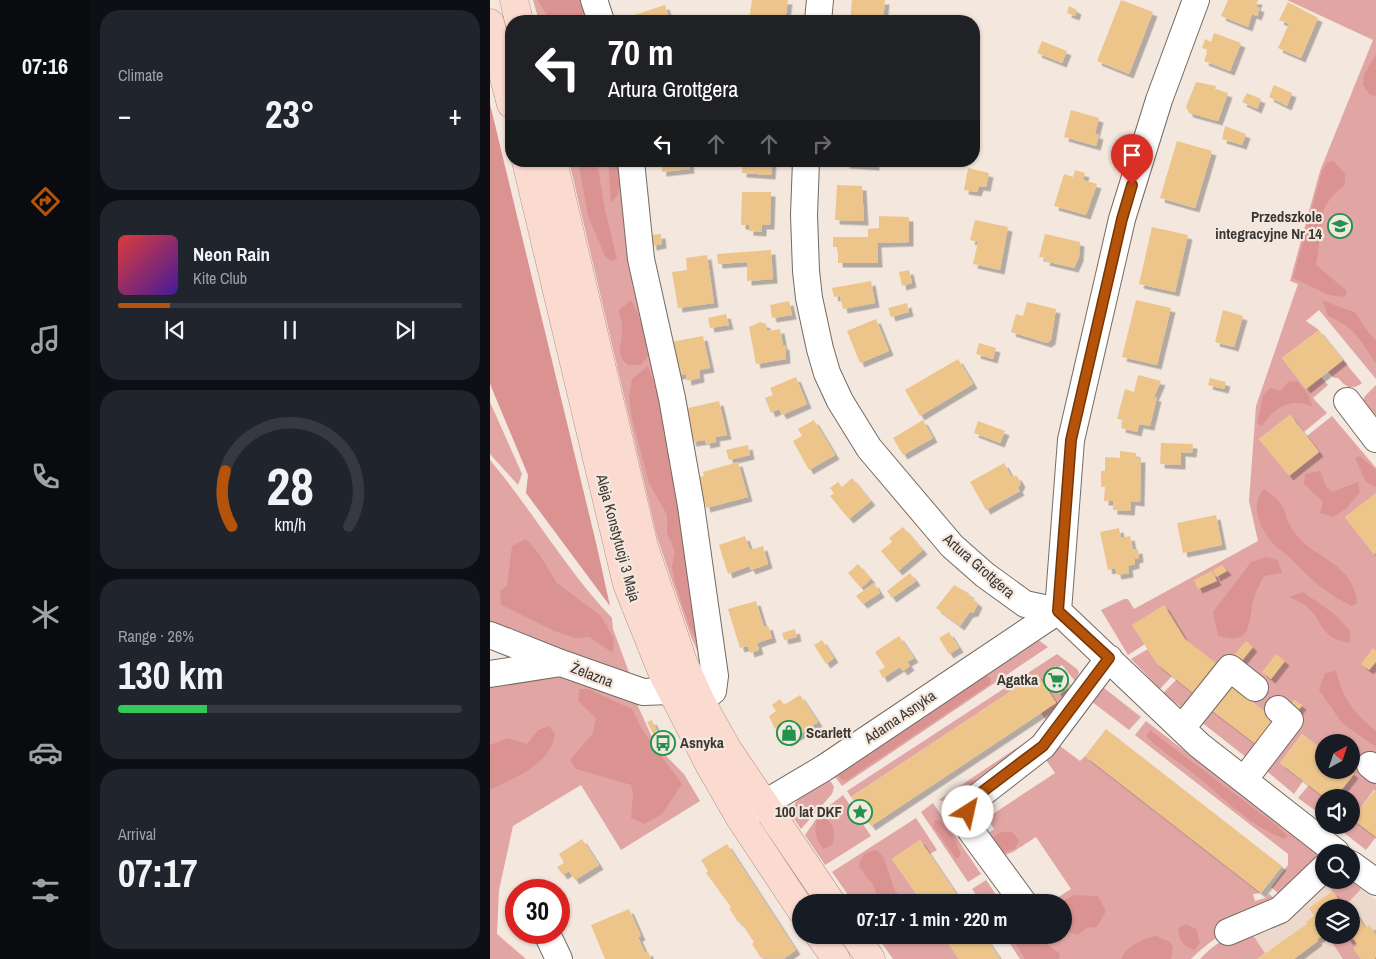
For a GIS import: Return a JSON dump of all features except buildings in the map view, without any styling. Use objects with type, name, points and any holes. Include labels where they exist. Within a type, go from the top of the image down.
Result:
[{"type":"main road","points":[[514,0],[518,15]]},
{"type":"main road","points":[[490,22],[505,81]]},
{"type":"main road","name":"Aleja Konstytucji 3 Maja","points":[[527,167],[627,584],[688,691],[825,894]]},
{"type":"main road","name":"Aleja Konstytucji 3 Maja","points":[[554,167],[644,547],[710,766],[740,818],[792,896]]},
{"type":"main road","points":[[825,944],[836,959]]},
{"type":"main road","points":[[860,944],[871,959]]},
{"type":"street","points":[[594,0],[599,15]]},
{"type":"street","points":[[819,15],[820,0]]},
{"type":"street","points":[[1196,0],[1159,100],[1122,219],[1073,430],[1058,611],[1182,728],[1244,780],[1326,844]]},
{"type":"street","points":[[632,167],[641,259],[673,406],[691,506],[715,676],[713,691],[688,691]]},
{"type":"street","name":"Artura Grottgera","points":[[806,167],[804,214],[809,298],[827,373],[840,401],[869,448],[952,546],[1025,604],[1058,611]]},
{"type":"street","points":[[1347,401],[1376,439]]},
{"type":"street","name":"Adama Asnyka","points":[[740,818],[824,768],[1058,611]]},
{"type":"street","points":[[490,635],[562,663]]},
{"type":"street","points":[[1017,894],[971,831],[968,822],[971,802],[1043,746],[1109,658]]},
{"type":"street","name":"Żelazna","points":[[490,674],[562,663],[636,691],[649,693],[688,691]]},
{"type":"street","points":[[1182,728],[1230,668],[1255,688]]},
{"type":"street","points":[[1244,780],[1290,720],[1278,709]]},
{"type":"street","points":[[1360,870],[1376,882]]},
{"type":"street","points":[[1228,932],[1280,910],[1315,877]]},
{"type":"shaded area","points":[[533,0],[585,0],[589,15],[537,15]]},
{"type":"shaded area","points":[[537,0],[581,0],[585,15],[547,15]]},
{"type":"shaded area","points":[[1287,0],[1376,0],[1376,379],[1319,310],[1306,321],[1319,330],[1282,358],[1306,389],[1321,377],[1328,385],[1313,398],[1327,413],[1304,432],[1290,415],[1259,439],[1289,475],[1319,452],[1307,436],[1332,416],[1376,468],[1376,494],[1345,517],[1374,554],[1376,553],[1376,791],[1374,790],[1360,809],[1360,789],[1342,789],[1350,779],[1360,779],[1360,734],[1315,734],[1315,744],[1302,734],[1280,763],[1303,781],[1294,794],[1262,767],[1302,705],[1294,700],[1288,709],[1264,711],[1252,702],[1267,685],[1230,657],[1187,712],[1163,693],[1177,679],[1145,644],[1128,655],[1101,610],[1124,599],[1128,599],[1134,609],[1258,541],[1249,501],[1256,406],[1298,284],[1290,281],[1320,171],[1373,40]]},
{"type":"shaded area","points":[[1376,54],[1376,96],[1370,95],[1363,85],[1364,75]]},
{"type":"shaded area","points":[[490,104],[610,606],[526,493],[528,475],[490,384]]},
{"type":"shaded area","points":[[1334,161],[1345,174],[1345,185],[1333,195],[1324,208],[1316,265],[1347,291],[1345,297],[1329,295],[1293,278],[1322,171],[1328,162]]},
{"type":"shaded area","points":[[570,167],[621,167],[627,240],[626,248],[643,325],[652,345],[708,676],[690,634],[657,537]]},
{"type":"shaded area","points":[[579,167],[598,167],[605,210],[617,259],[610,261],[605,256],[588,216]]},
{"type":"shaded area","points":[[608,167],[618,167],[620,188],[618,194],[611,202]]},
{"type":"shaded area","points":[[631,300],[640,320],[647,349],[648,356],[641,365],[628,365],[620,353],[622,324],[619,310]]},
{"type":"shaded area","points":[[1322,300],[1356,313],[1376,341],[1376,364],[1352,331],[1328,316]]},
{"type":"shaded area","points":[[1343,360],[1362,383],[1355,387],[1349,387],[1328,372]]},
{"type":"shaded area","points":[[648,366],[659,397],[674,465],[700,640],[696,639],[690,628],[675,583],[672,567],[675,551],[667,533],[667,515],[649,483],[632,419],[629,396],[632,379]]},
{"type":"shaded area","points":[[1297,381],[1308,394],[1313,407],[1298,403],[1284,406],[1272,414],[1262,426],[1257,423],[1263,395],[1270,388],[1281,391],[1288,382]]},
{"type":"shaded area","points":[[1376,385],[1376,418],[1362,403],[1365,396]]},
{"type":"shaded area","points":[[490,402],[522,474],[518,485],[490,454]]},
{"type":"shaded area","points":[[1360,456],[1376,470],[1376,487],[1366,482],[1355,458]]},
{"type":"shaded area","points":[[490,460],[595,600],[612,618],[613,629],[630,675],[490,622]]},
{"type":"shaded area","points":[[1320,471],[1326,486],[1332,492],[1358,482],[1360,492],[1346,509],[1333,517],[1320,513],[1323,502],[1304,484],[1305,474]]},
{"type":"shaded area","points":[[1264,489],[1281,504],[1290,525],[1302,541],[1341,570],[1349,579],[1354,589],[1357,603],[1352,606],[1327,591],[1271,541],[1258,519],[1257,503]]},
{"type":"shaded area","points":[[526,539],[540,555],[557,583],[601,616],[614,639],[613,653],[589,637],[575,638],[557,632],[501,605],[500,591],[507,585],[512,546]]},
{"type":"shaded area","points":[[1266,557],[1278,560],[1282,573],[1264,576],[1255,595],[1249,624],[1243,635],[1238,638],[1218,636],[1213,612],[1251,562]]},
{"type":"shaded area","points":[[1303,592],[1333,613],[1350,630],[1350,643],[1331,636],[1310,610],[1289,597]]},
{"type":"shaded area","points":[[1037,639],[1048,647],[842,786],[833,774]]},
{"type":"shaded area","points":[[1148,649],[1172,676],[1160,689],[1131,659]]},
{"type":"shaded area","points":[[1057,654],[1077,669],[1079,673],[1075,681],[1062,665],[1057,668],[1055,666],[1045,673],[1059,694],[1071,687],[1045,719],[1041,713],[1056,702],[1037,674],[851,797],[847,791]]},
{"type":"shaded area","points":[[550,669],[637,704],[656,746],[684,774],[700,801],[621,850],[581,785],[513,826],[499,890],[497,934],[505,941],[505,944],[509,944],[526,959],[490,959],[490,686]]},
{"type":"shaded area","points":[[1336,671],[1342,690],[1350,705],[1376,731],[1376,747],[1342,723],[1319,690],[1325,673]]},
{"type":"shaded area","points":[[984,675],[991,678],[990,684],[847,780],[843,781],[839,777],[840,772]]},
{"type":"shaded area","points":[[1099,684],[1141,717],[1129,730],[1087,698]]},
{"type":"shaded area","points":[[579,689],[588,689],[632,709],[643,731],[682,784],[662,814],[644,824],[631,818],[633,794],[631,785],[576,769],[570,760],[593,733],[596,718],[578,701]]},
{"type":"shaded area","points":[[1206,706],[1261,748],[1251,761],[1196,718]]},
{"type":"shaded area","points":[[1146,721],[1315,852],[1315,867],[1285,899],[1271,887],[1288,865],[1288,854],[1135,735]]},
{"type":"shaded area","points":[[549,726],[555,734],[547,754],[521,774],[492,789],[490,788],[490,745],[508,738],[527,744],[538,730]]},
{"type":"shaded area","points":[[1150,730],[1288,836],[1284,839],[1259,827],[1248,819],[1151,741],[1146,736]]},
{"type":"shaded area","points":[[1042,731],[976,791],[956,804],[939,800]]},
{"type":"shaded area","points":[[1056,743],[1080,761],[1085,756],[1261,893],[1253,894],[1255,901],[1265,898],[1269,894],[1280,903],[1222,934],[1191,959],[1020,959],[1010,944],[1072,944],[1072,894],[1063,894],[1071,889],[1036,837],[1013,852],[1002,856],[981,838],[994,829],[987,818],[1055,773],[1044,757]]},
{"type":"shaded area","points":[[828,777],[834,787],[832,794],[801,829],[791,814],[793,807],[805,792]]},
{"type":"shaded area","points":[[972,780],[980,780],[959,800],[948,802],[946,798]]},
{"type":"shaded area","points":[[1309,785],[1315,790],[1315,810],[1298,798]]},
{"type":"shaded area","points":[[843,795],[871,836],[825,865],[805,835],[821,812]]},
{"type":"shaded area","points":[[933,803],[981,874],[968,882],[921,812]]},
{"type":"shaded area","points":[[824,816],[832,826],[834,837],[832,845],[823,849],[817,838],[815,827],[817,819]]},
{"type":"shaded area","points":[[916,818],[937,850],[930,854],[920,840],[892,859],[916,894],[847,894],[832,872]]},
{"type":"shaded area","points":[[935,820],[938,820],[950,831],[955,840],[961,855],[956,859],[933,826]]},
{"type":"shaded area","points":[[1360,824],[1376,837],[1366,850],[1346,834],[1360,834]]},
{"type":"shaded area","points":[[1001,832],[1012,832],[1019,840],[1015,849],[1000,853],[987,841]]},
{"type":"shaded area","points":[[877,850],[884,858],[895,891],[898,894],[877,894],[873,885],[859,867],[864,855]]},
{"type":"shaded area","points":[[986,880],[996,894],[975,894],[972,889]]},
{"type":"shaded area","points":[[1315,886],[1315,889],[1360,888],[1376,900],[1376,959],[1257,959],[1265,953],[1249,929]]},
{"type":"shaded area","points":[[1331,889],[1361,889],[1352,899],[1338,899]]},
{"type":"shaded area","points":[[1072,896],[1098,896],[1106,911],[1097,927],[1087,928],[1077,935],[1072,933]]},
{"type":"shaded area","points":[[1186,924],[1196,929],[1200,942],[1195,950],[1185,945],[1179,936],[1178,928]]},
{"type":"shaded area","points":[[1249,929],[1265,953],[1257,959],[1200,959],[1222,941]]},
{"type":"shaded area","points":[[1156,936],[1170,942],[1173,947],[1171,959],[1121,959],[1123,954],[1131,947]]},
{"type":"shaded area","points":[[882,944],[949,944],[959,959],[893,959]]},
{"type":"shaded area","points":[[1016,944],[1046,944],[1060,954],[1059,959],[1025,959]]},
{"type":"shaded area","points":[[1333,944],[1357,944],[1354,949],[1361,959],[1343,959]]},
{"type":"place","name":"Przedszkole integracyjne Nr 14","points":[[1340,226]]},
{"type":"place","name":"Agatka","points":[[1056,680]]},
{"type":"place","name":"Scarlett","points":[[789,733]]},
{"type":"place","name":"Asnyka","points":[[663,743]]},
{"type":"place","name":"100 lat DKF","points":[[860,812]]},
{"type":"route","points":[[968,812],[971,802],[978,795],[1043,746],[1109,658],[1058,611],[1071,440],[1122,219],[1132,185]]}]
